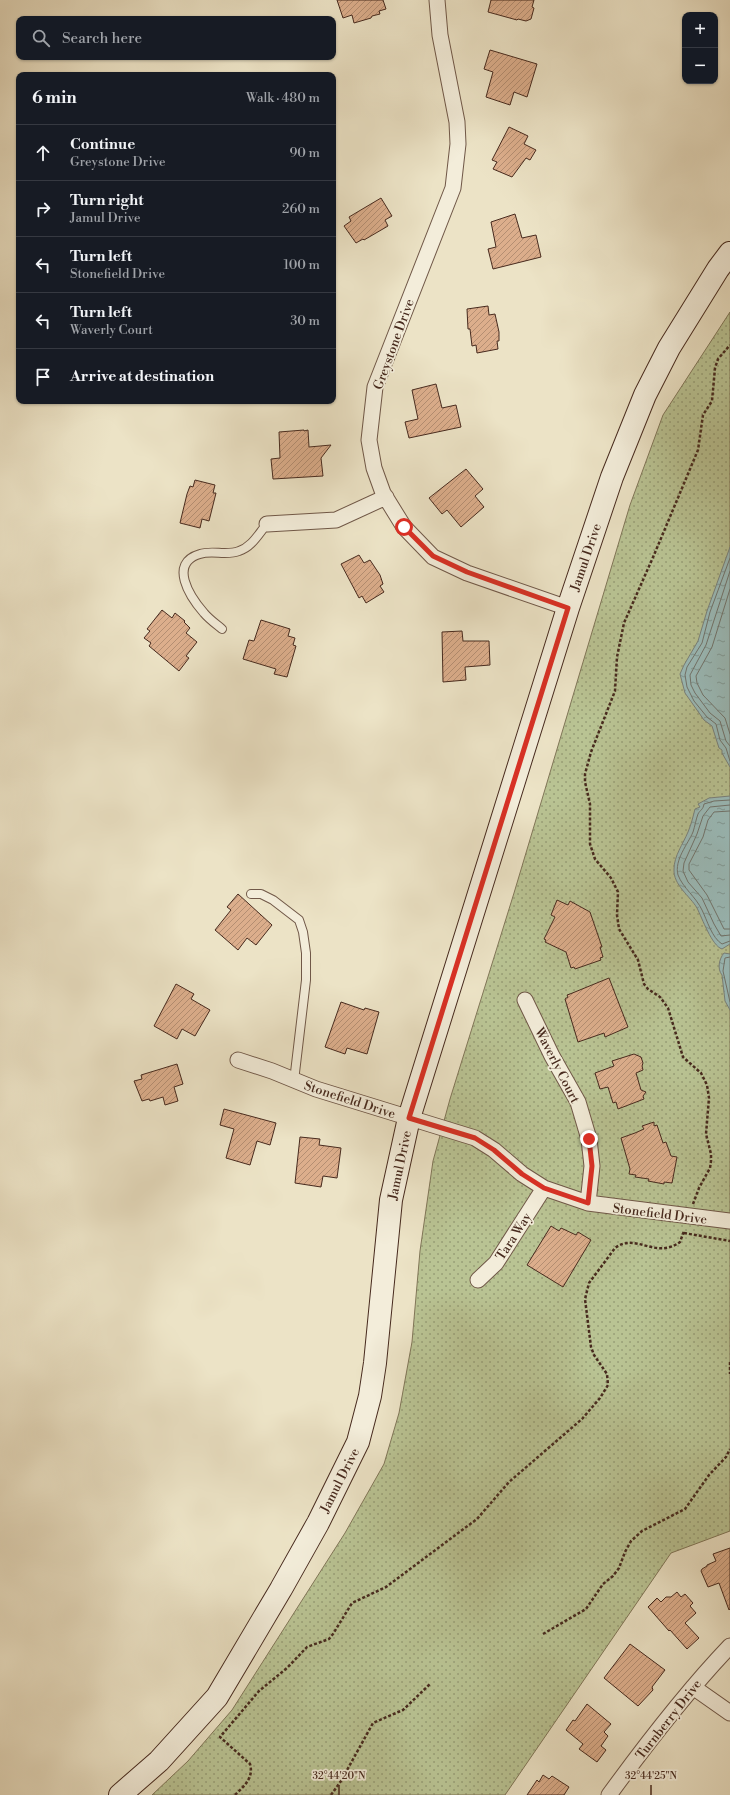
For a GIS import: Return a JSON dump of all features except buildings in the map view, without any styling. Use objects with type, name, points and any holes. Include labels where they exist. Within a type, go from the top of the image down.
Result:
[{"type":"street","name":"Greystone Drive","points":[[437,0],[440,35],[457,122],[458,144],[453,188],[375,387],[369,440],[374,468],[386,497],[404,527],[433,556],[467,572],[568,608]]},
{"type":"street","name":"Jamul Drive","points":[[120,1795],[160,1761],[217,1697],[318,1523],[358,1442],[370,1396],[375,1363],[391,1200],[409,1118],[568,608],[612,477],[645,395],[669,348],[718,269],[730,253]]},
{"type":"street","points":[[267,524],[336,520],[386,497]]},
{"type":"street","name":"Waverly Court","points":[[525,1000],[552,1056],[578,1102],[589,1139],[592,1166],[588,1203]]},
{"type":"street","name":"Stonefield Drive","points":[[238,1060],[272,1071],[316,1089],[475,1138],[494,1150],[522,1174],[544,1188],[588,1203],[730,1221]]},
{"type":"street","name":"Tara Way","points":[[478,1280],[496,1263],[544,1188]]},
{"type":"street","name":"Turnberry Drive","points":[[609,1795],[657,1730],[693,1686],[730,1646]]},
{"type":"street","points":[[693,1686],[730,1713]]},
{"type":"lane","points":[[222,629],[204,613],[191,595],[183,579],[184,567],[190,557],[202,553],[238,552],[248,547],[267,524]]},
{"type":"lane","points":[[251,894],[261,894],[273,900],[299,920],[303,932],[306,953],[306,980],[294,1081]]},
{"type":"path","points":[[692,1207],[699,1188],[710,1168],[711,1162],[711,1154],[706,1134],[709,1098],[708,1085],[701,1073],[684,1057],[677,1042],[668,1008],[660,997],[648,989],[644,984],[638,960],[619,929],[617,915],[618,892],[611,878],[595,859],[590,844],[590,804],[585,782],[585,774],[591,752],[614,691],[617,657],[624,623],[698,450],[704,415],[712,401],[715,368],[718,359],[730,345]]},
{"type":"path","points":[[236,1795],[250,1776],[252,1769],[250,1764],[220,1737],[259,1692],[287,1668],[307,1646],[323,1642],[334,1634],[352,1603],[386,1587],[477,1519],[509,1482],[586,1415],[600,1398],[608,1385],[607,1374],[594,1355],[589,1339],[585,1304],[589,1283],[612,1251],[620,1244],[635,1243],[651,1248],[666,1249],[680,1242],[684,1232],[730,1241]]},
{"type":"path","points":[[730,1362],[730,1374]]},
{"type":"path","points":[[543,1634],[586,1609],[603,1584],[620,1568],[625,1552],[631,1541],[642,1531],[686,1510],[708,1475],[726,1457],[730,1449]]},
{"type":"path","points":[[331,1795],[342,1781],[373,1723],[403,1710],[430,1684]]},
{"type":"green space","points":[[730,312],[730,1531],[671,1553],[505,1795],[152,1795],[188,1761],[232,1710],[345,1533],[384,1464],[399,1413],[412,1342],[420,1251],[433,1161],[450,1099],[514,893],[630,505],[663,415]]},
{"type":"water","points":[[730,547],[730,767],[722,753],[722,750],[719,748],[712,726],[704,720],[685,693],[680,674],[698,641]]},
{"type":"water","points":[[730,796],[730,944],[722,949],[715,943],[697,908],[676,880],[674,875],[674,864],[689,829],[695,809],[700,807],[698,804],[709,798]]},
{"type":"water","points":[[724,953],[730,954],[730,1010],[725,1001],[722,975],[719,967],[722,955]]},
{"type":"route","points":[[404,527],[433,556],[467,572],[568,608],[409,1118],[475,1138],[494,1150],[522,1174],[544,1188],[588,1203],[592,1166],[589,1139]]}]
